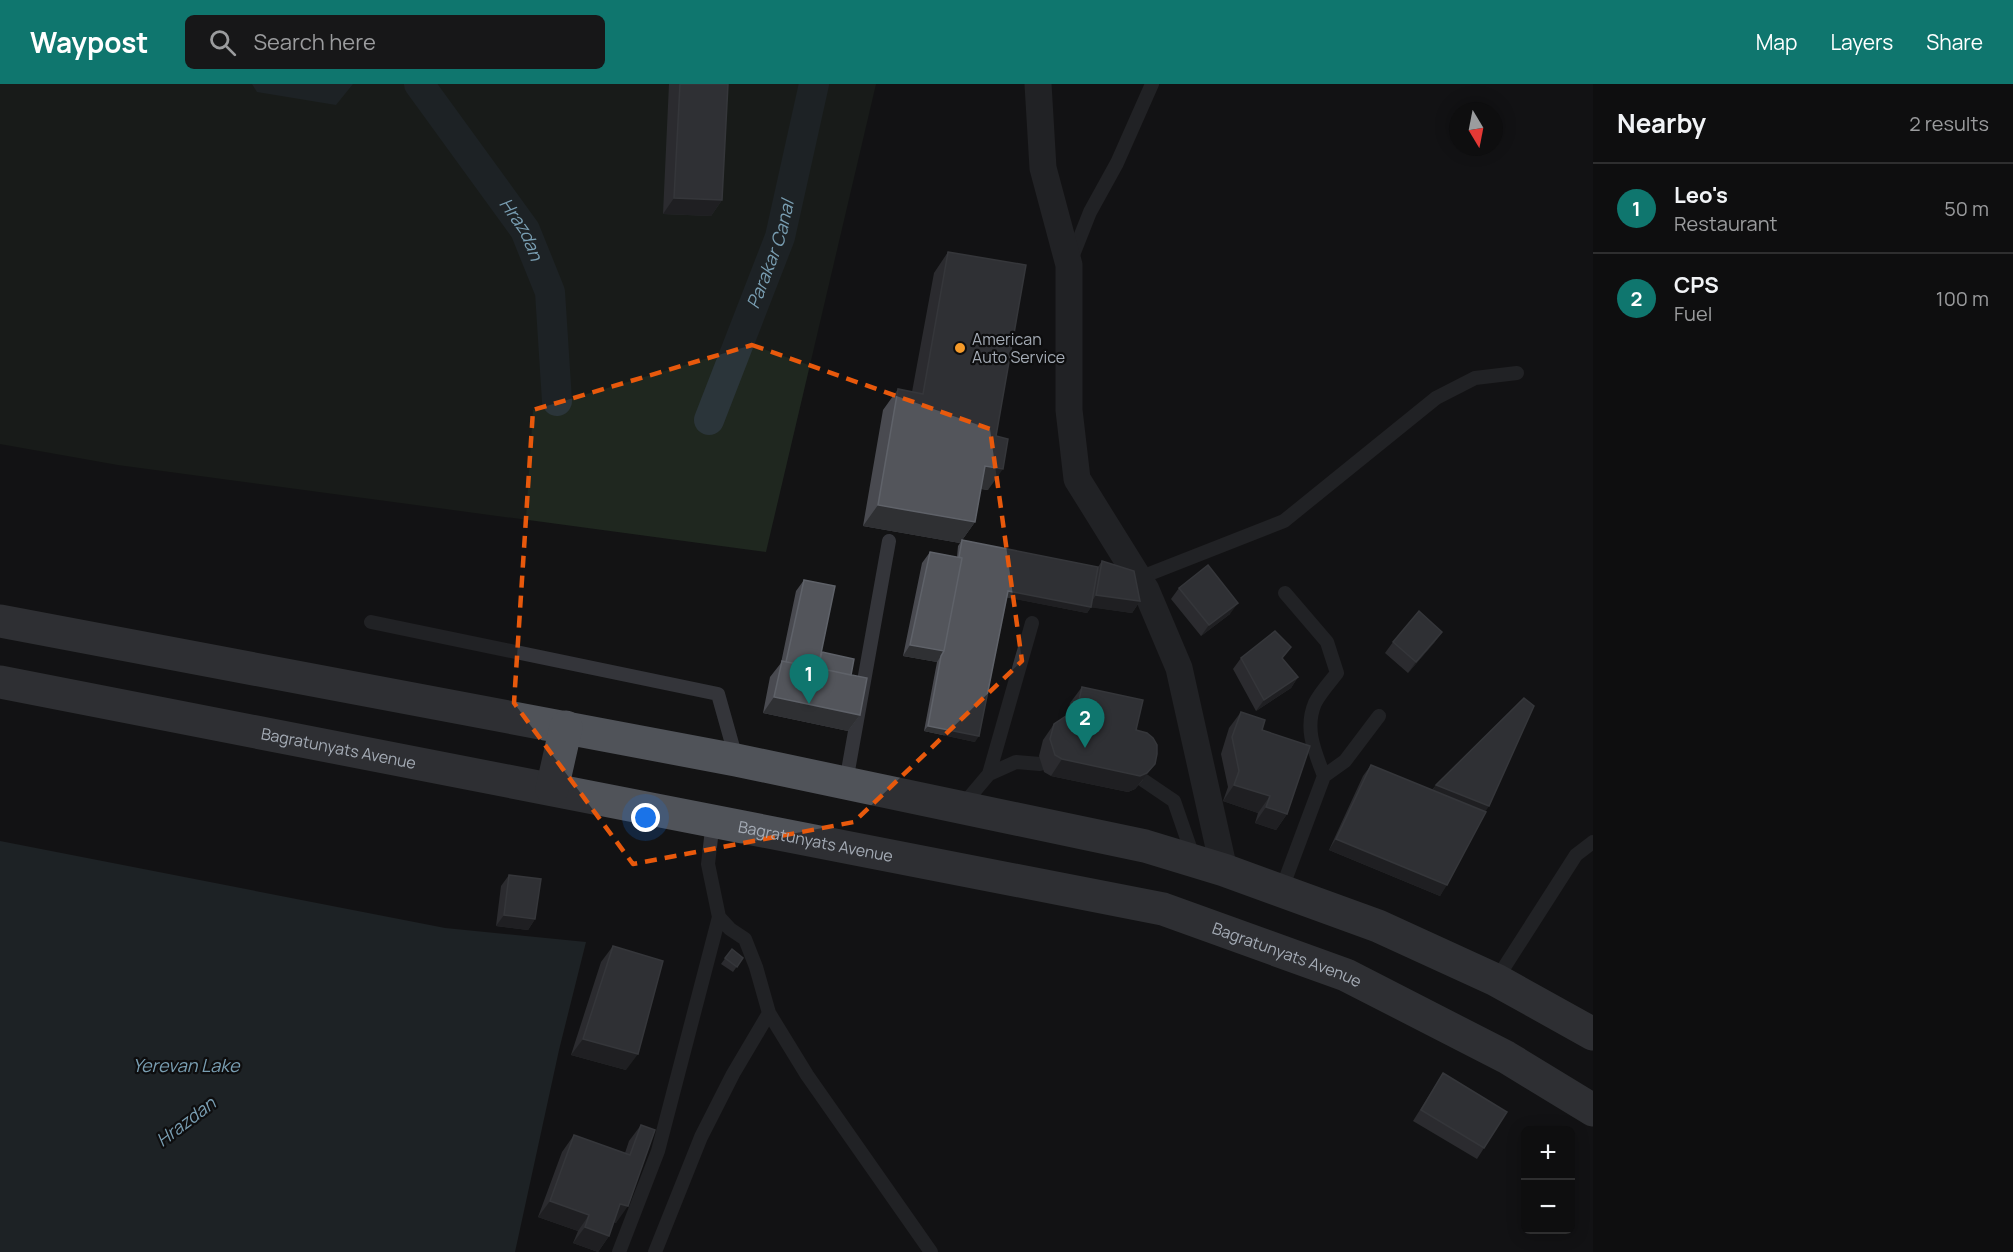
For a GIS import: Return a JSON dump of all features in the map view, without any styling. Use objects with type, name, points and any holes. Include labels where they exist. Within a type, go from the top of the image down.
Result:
[{"type":"main road","points":[[0,621],[736,760],[1145,846],[1210,866],[1378,926],[1496,980],[1593,1034]]},
{"type":"main road","name":"Bagratunyats Avenue","points":[[0,682],[1163,909],[1346,975],[1506,1057],[1593,1110]]},
{"type":"main road","points":[[552,789],[566,727]]},
{"type":"street","points":[[1038,84],[1043,168],[1069,265],[1069,410],[1077,479],[1146,590],[1179,668],[1210,866]]},
{"type":"lane","points":[[1069,265],[1090,212],[1117,163],[1152,84]]},
{"type":"lane","points":[[1139,578],[1284,521],[1436,398],[1475,378],[1517,373]]},
{"type":"lane","points":[[846,782],[889,541]]},
{"type":"lane","points":[[1285,593],[1328,642],[1337,673],[1315,703],[1310,726],[1311,742],[1324,776]]},
{"type":"lane","points":[[371,622],[718,694],[736,760]]},
{"type":"lane","points":[[962,806],[989,774],[1032,623]]},
{"type":"lane","points":[[1281,891],[1324,776],[1345,761],[1379,716]]},
{"type":"lane","points":[[989,774],[1016,762],[1040,764]]},
{"type":"lane","points":[[1143,780],[1174,801],[1210,866]]},
{"type":"lane","points":[[619,1252],[658,1151],[719,917],[708,864],[713,821]]},
{"type":"lane","points":[[1496,980],[1576,855],[1593,842]]},
{"type":"lane","points":[[719,917],[730,929],[745,939],[756,967],[769,1013],[807,1076],[931,1252]]},
{"type":"lane","points":[[656,1252],[701,1137],[733,1074],[769,1013]]},
{"type":"highlighted area","points":[[752,345],[990,429],[1022,661],[854,822],[633,864],[514,703],[533,410]]},
{"type":"shaded area","points":[[0,84],[876,84],[766,552],[118,465],[0,444]]},
{"type":"water","points":[[252,84],[353,84],[336,105],[257,92]]},
{"type":"water","name":"Yerevan Lake","points":[[0,841],[445,928],[586,942],[559,1050],[515,1252],[0,1252]]},
{"type":"building","points":[[680,84],[728,84],[722,200],[674,198]]},
{"type":"building","name":"American Auto Service","points":[[948,252],[1026,265],[996,436],[1008,439],[1003,469],[985,466],[975,522],[878,505],[898,389],[923,394]]},
{"type":"building","points":[[962,540],[1098,567],[1091,607],[1008,591],[979,736],[928,726],[962,558],[959,557]]},
{"type":"building","points":[[930,552],[962,558],[944,651],[910,645]]},
{"type":"building","points":[[1102,561],[1134,571],[1140,601],[1096,595]]},
{"type":"building","points":[[1208,565],[1238,603],[1209,625],[1179,588]]},
{"type":"building","points":[[804,580],[835,586],[818,668],[786,662]]},
{"type":"building","points":[[1419,611],[1442,632],[1416,662],[1393,642]]},
{"type":"building","points":[[1275,631],[1291,647],[1282,658],[1298,677],[1264,700],[1241,658]]},
{"type":"building","points":[[822,652],[854,659],[851,675],[818,668]]},
{"type":"building","points":[[782,661],[867,678],[860,715],[774,697]]},
{"type":"building","points":[[1082,687],[1143,700],[1136,730],[1147,733],[1157,745],[1155,764],[1147,773],[1140,776],[1062,759],[1055,755],[1050,739],[1054,724],[1066,716],[1075,718]]},
{"type":"building","points":[[1524,698],[1534,706],[1489,806],[1436,785]]},
{"type":"building","points":[[1241,712],[1265,720],[1262,730],[1310,746],[1287,814],[1266,807],[1270,796],[1234,785],[1239,771],[1232,737]]},
{"type":"building","points":[[1371,765],[1486,812],[1447,885],[1336,839]]},
{"type":"building","points":[[509,875],[541,879],[535,919],[504,915]]},
{"type":"building","points":[[613,946],[663,961],[638,1054],[583,1039]]},
{"type":"building","points":[[732,949],[743,958],[737,967],[725,958]]},
{"type":"building","points":[[1443,1073],[1507,1112],[1484,1148],[1421,1110]]},
{"type":"building","points":[[641,1125],[655,1130],[628,1206],[620,1204],[609,1236],[585,1227],[589,1215],[550,1201],[574,1135],[630,1155]]},
{"type":"waterway","name":"Hrazdan","points":[[419,84],[525,230],[550,292],[557,401]]},
{"type":"waterway","name":"Parakar Canal","points":[[709,420],[780,237],[814,84]]},
{"type":"place","name":"American Auto Service","points":[[960,348]]},
{"type":"place","name":"Leo's","points":[[809,704]]},
{"type":"place","name":"CPS","points":[[1085,748]]}]
